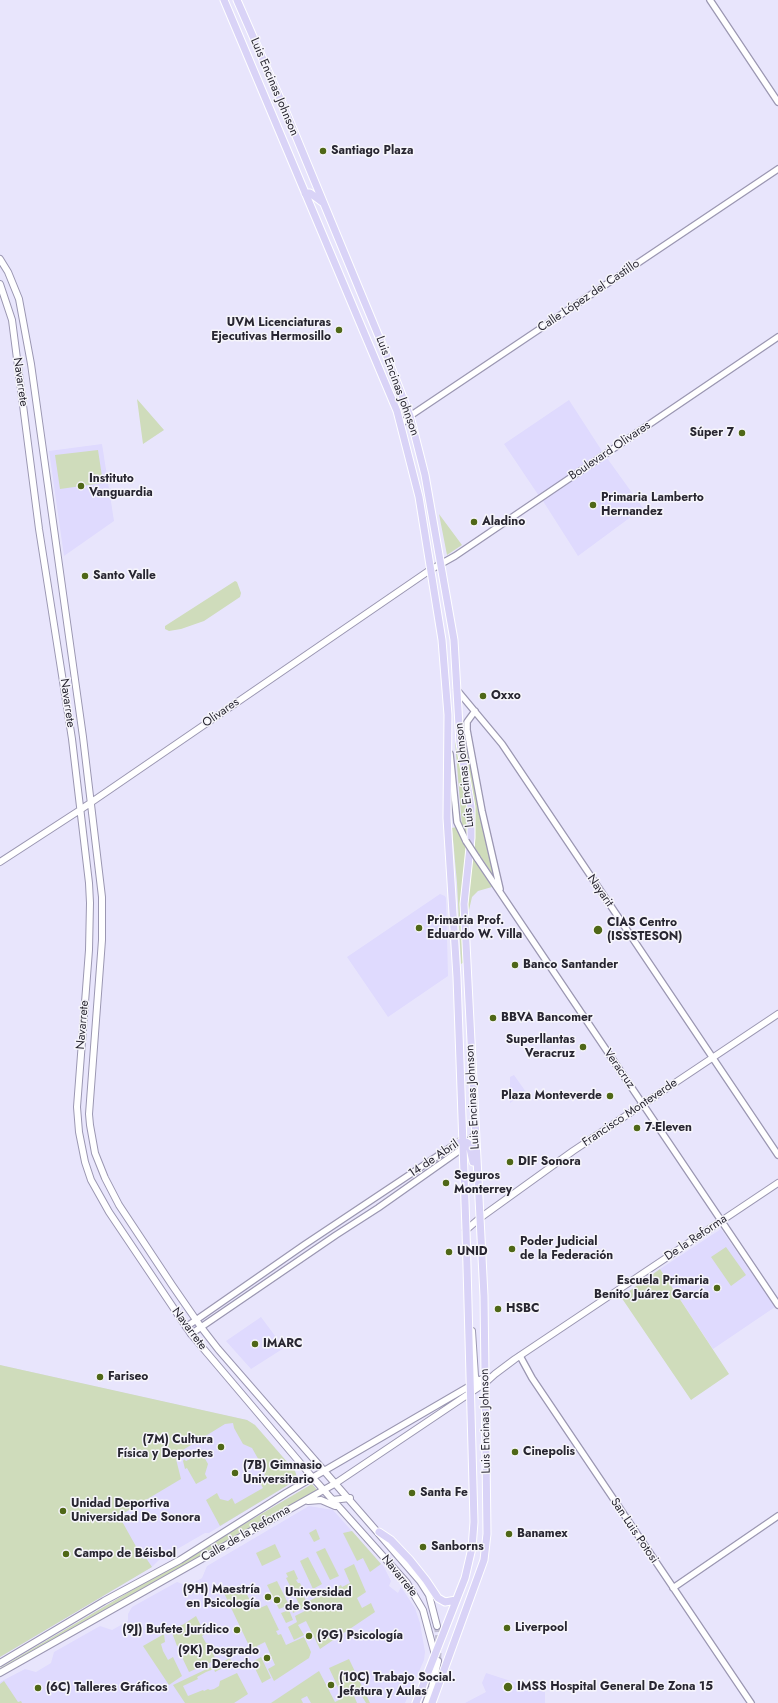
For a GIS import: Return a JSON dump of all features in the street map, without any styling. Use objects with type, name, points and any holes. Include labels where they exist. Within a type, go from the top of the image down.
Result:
[{"type":"main road","name":"Luis Encinas Johnson","points":[[224,0],[397,411],[412,463],[419,497],[442,640],[448,726],[447,818],[457,977],[474,1522],[470,1563],[436,1658],[416,1703]]},
{"type":"main road","name":"Luis Encinas Johnson","points":[[237,0],[384,349],[410,416],[422,461],[442,565],[454,640],[460,743],[471,807],[472,838],[466,877],[464,904],[484,1296],[483,1380],[487,1458],[487,1534],[484,1560],[432,1703]]},
{"type":"main road","points":[[305,193],[310,193],[318,198],[323,204]]},
{"type":"main road","name":"Navarrete","points":[[0,259],[13,283],[23,316],[83,736],[91,802],[103,917],[90,1104],[90,1120],[93,1142],[105,1178],[120,1205],[196,1320],[218,1349],[350,1498],[420,1581],[429,1595],[437,1626]]},
{"type":"main road","name":"Navarrete","points":[[0,284],[12,320],[39,529],[67,708],[90,903],[89,950],[76,1107],[82,1151],[91,1180],[102,1201],[191,1334],[312,1478],[412,1591],[423,1610],[427,1621],[436,1658],[432,1687],[426,1703]]},
{"type":"main road","points":[[412,463],[422,461]]},
{"type":"main road","name":"Olivares","points":[[0,862],[80,810],[430,570]]},
{"type":"main road","name":"Francisco Monteverde","points":[[466,1230],[480,1218],[573,1151],[644,1105],[778,1014]]},
{"type":"main road","points":[[462,1143],[470,1148],[477,1176]]},
{"type":"main road","name":"De la Reforma","points":[[483,1380],[495,1374],[778,1183]]},
{"type":"main road","points":[[468,1316],[472,1331],[475,1376],[483,1380]]},
{"type":"main road","name":"Calle de la Reforma","points":[[0,1673],[336,1483],[483,1380]]},
{"type":"main road","name":"Calle de la Reforma","points":[[0,1663],[104,1601],[180,1560],[312,1478],[470,1389]]},
{"type":"main road","points":[[473,1457],[487,1458]]},
{"type":"main road","points":[[332,1500],[350,1498]]},
{"type":"main road","points":[[301,1502],[322,1500],[330,1502],[341,1510]]},
{"type":"main road","points":[[379,1532],[391,1540],[410,1560],[438,1598],[445,1602],[456,1600]]},
{"type":"street","points":[[710,0],[778,102]]},
{"type":"street","name":"Calle López del Castillo","points":[[401,424],[410,416],[778,169]]},
{"type":"street","name":"Boulevard Olivares","points":[[442,565],[778,337]]},
{"type":"street","name":"Olivares","points":[[430,570],[442,565]]},
{"type":"street","name":"Nayarit","points":[[457,690],[502,744],[778,1155]]},
{"type":"street","points":[[476,711],[467,722],[467,730],[482,811],[501,893]]},
{"type":"street","name":"Veracruz","points":[[448,726],[456,818],[466,841],[778,1305]]},
{"type":"street","name":"14 de Abril","points":[[186,1327],[304,1245],[475,1134]]},
{"type":"street","name":"14 de Abril","points":[[191,1334],[378,1208],[462,1143]]},
{"type":"street","name":"San Luis Potosi","points":[[520,1356],[532,1378],[751,1703]]},
{"type":"street","points":[[673,1588],[778,1516]]},
{"type":"shaded area","points":[[569,400],[602,451],[539,496],[504,444]]},
{"type":"shaded area","name":"Instituto Vanguardia","points":[[102,444],[114,521],[64,556],[49,451]]},
{"type":"shaded area","name":"Primaria Lamberto Hernandez","points":[[607,458],[643,508],[578,556],[543,501]]},
{"type":"shaded area","name":"Primaria Prof. Eduardo W. Villa","points":[[440,894],[446,898],[448,976],[388,1017],[347,957]]},
{"type":"shaded area","points":[[514,1075],[526,1092],[510,1103],[510,1077]]},
{"type":"shaded area","name":"Escuela Primaria Benito Juárez García","points":[[721,1229],[775,1307],[713,1349],[660,1269]]},
{"type":"shaded area","name":"IMARC","points":[[261,1317],[284,1348],[251,1369],[226,1341]]},
{"type":"shaded area","name":"Unidad Deportiva Universidad De Sonora","points":[[0,1365],[247,1420],[255,1425],[295,1471],[297,1477],[288,1485],[209,1533],[205,1533],[160,1559],[152,1567],[0,1657]]},
{"type":"shaded area","name":"Universidad de Sonora","points":[[309,1506],[333,1510],[384,1567],[391,1581],[389,1586],[398,1593],[401,1587],[415,1608],[420,1623],[425,1652],[424,1660],[405,1703],[0,1703],[0,1682],[25,1669],[36,1672],[51,1663],[54,1652],[100,1626],[112,1630],[128,1621],[128,1614],[132,1607],[177,1582],[188,1586],[202,1578],[207,1566]]},
{"type":"shaded area","name":"IMSS Hospital General De Zona 15","points":[[486,1673],[545,1692],[545,1703],[465,1703],[486,1692],[482,1683]]},
{"type":"green space","points":[[137,399],[164,430],[143,444]]},
{"type":"green space","points":[[98,450],[103,483],[60,489],[55,455]]},
{"type":"green space","points":[[439,514],[462,545],[447,555]]},
{"type":"green space","points":[[235,581],[237,582],[241,593],[240,597],[204,621],[181,629],[169,631],[165,629],[165,626]]},
{"type":"green space","points":[[462,731],[465,734],[494,877],[475,848],[475,808]]},
{"type":"green space","points":[[455,741],[459,752],[468,813],[470,840],[462,827]]},
{"type":"green space","points":[[456,827],[468,849],[464,962],[461,964],[457,883],[452,828]]},
{"type":"green space","points":[[473,858],[492,887],[478,891],[472,897],[469,910],[469,928],[467,928],[466,909]]},
{"type":"green space","points":[[726,1247],[746,1275],[731,1286],[711,1257]]},
{"type":"green space","points":[[660,1269],[729,1374],[691,1400],[621,1297]]},
{"type":"green space","name":"Unidad Deportiva Universidad De Sonora","points":[[0,1365],[247,1420],[255,1425],[295,1471],[297,1477],[288,1485],[220,1526],[206,1500],[217,1493],[220,1499],[228,1501],[232,1498],[235,1504],[263,1488],[259,1481],[264,1478],[265,1471],[252,1448],[243,1444],[234,1428],[233,1423],[225,1424],[178,1453],[176,1459],[181,1479],[119,1516],[143,1559],[146,1558],[152,1567],[0,1657]]},
{"type":"green space","name":"Unidad Deportiva Universidad De Sonora","points":[[202,1453],[208,1464],[205,1474],[207,1478],[196,1484],[187,1468],[185,1469],[183,1461],[184,1459],[186,1461]]},
{"type":"green space","points":[[312,1484],[319,1492],[0,1670],[0,1668]]},
{"type":"green space","points":[[316,1529],[320,1539],[314,1542],[309,1533]]},
{"type":"green space","points":[[352,1531],[381,1564],[370,1572],[363,1558],[357,1561],[343,1533]]},
{"type":"green space","points":[[275,1544],[281,1557],[262,1566],[256,1553]]},
{"type":"green space","points":[[325,1548],[339,1576],[330,1580],[316,1552]]},
{"type":"green space","points":[[308,1557],[322,1584],[313,1589],[300,1561]]},
{"type":"green space","points":[[354,1564],[366,1592],[357,1598],[362,1608],[371,1603],[375,1612],[320,1649],[306,1621],[298,1625],[304,1635],[294,1640],[288,1627],[297,1622],[295,1616],[311,1608],[309,1601],[341,1585],[342,1587],[350,1583],[344,1569]]},
{"type":"green space","points":[[294,1570],[298,1579],[296,1580],[300,1583],[305,1593],[303,1594],[308,1606],[293,1613],[292,1610],[300,1606],[286,1578],[288,1577],[286,1573]]},
{"type":"green space","points":[[277,1581],[289,1605],[279,1609],[267,1585]]},
{"type":"green space","points":[[242,1585],[255,1610],[267,1605],[279,1630],[276,1631],[278,1635],[281,1634],[286,1645],[304,1637],[311,1652],[309,1658],[274,1681],[268,1669],[275,1665],[265,1642],[257,1646],[259,1651],[253,1654],[224,1593]]},
{"type":"green space","points":[[289,1610],[293,1620],[286,1623],[281,1613]]},
{"type":"green space","points":[[196,1616],[205,1634],[202,1636],[206,1643],[208,1643],[216,1660],[189,1672],[181,1655],[184,1654],[180,1645],[177,1646],[171,1630]]},
{"type":"green space","points":[[164,1634],[165,1642],[161,1644],[163,1651],[168,1660],[173,1657],[182,1676],[169,1685],[143,1646]]},
{"type":"green space","points":[[261,1657],[271,1678],[262,1683],[252,1662]]},
{"type":"green space","points":[[230,1658],[232,1663],[215,1672],[214,1669],[206,1672],[197,1677],[198,1679],[183,1686],[188,1696],[203,1690],[214,1689],[219,1686],[220,1681],[237,1673],[248,1694],[234,1703],[185,1703],[173,1685]]},
{"type":"green space","points":[[349,1659],[370,1703],[366,1703],[360,1693],[354,1696],[357,1703],[311,1703],[307,1696],[301,1699],[303,1703],[271,1703],[319,1671],[335,1702],[343,1698],[329,1668]]},
{"type":"green space","points":[[4,1681],[18,1702],[21,1701],[22,1703],[0,1703],[0,1684]]},
{"type":"tunnel","points":[[437,1626],[439,1646],[438,1661]]},
{"type":"place","name":"Santiago Plaza","points":[[323,151]]},
{"type":"place","name":"UVM Licenciaturas Ejecutivas Hermosillo","points":[[339,330]]},
{"type":"place","name":"Súper 7","points":[[742,433]]},
{"type":"place","name":"Instituto Vanguardia","points":[[81,486]]},
{"type":"place","name":"Primaria Lamberto Hernandez","points":[[593,505]]},
{"type":"place","name":"Aladino","points":[[474,522]]},
{"type":"place","name":"Santo Valle","points":[[85,576]]},
{"type":"place","name":"Oxxo","points":[[483,696]]},
{"type":"place","name":"Primaria Prof. Eduardo W. Villa","points":[[419,928]]},
{"type":"place","name":"CIAS Centro (ISSSTESON)","points":[[598,930]]},
{"type":"place","name":"Banco Santander","points":[[515,965]]},
{"type":"place","name":"BBVA Bancomer","points":[[493,1018]]},
{"type":"place","name":"Superllantas Veracruz","points":[[583,1047]]},
{"type":"place","name":"Plaza Monteverde","points":[[610,1096]]},
{"type":"place","name":"7-Eleven","points":[[637,1128]]},
{"type":"place","name":"DIF Sonora","points":[[510,1162]]},
{"type":"place","name":"Seguros Monterrey","points":[[446,1183]]},
{"type":"place","name":"Poder Judicial de la Federación","points":[[512,1249]]},
{"type":"place","name":"UNID","points":[[449,1252]]},
{"type":"place","name":"Escuela Primaria Benito Juárez García","points":[[717,1288]]},
{"type":"place","name":"HSBC","points":[[498,1309]]},
{"type":"place","name":"IMARC","points":[[255,1344]]},
{"type":"place","name":"Fariseo","points":[[100,1377]]},
{"type":"place","name":"(7M) Cultura Física y Deportes","points":[[221,1447]]},
{"type":"place","name":"Cinepolis","points":[[515,1452]]},
{"type":"place","name":"(7B) Gimnasio Universitario","points":[[235,1473]]},
{"type":"place","name":"Santa Fe","points":[[412,1493]]},
{"type":"place","name":"Unidad Deportiva Universidad De Sonora","points":[[63,1511]]},
{"type":"place","name":"Banamex","points":[[509,1534]]},
{"type":"place","name":"Sanborns","points":[[423,1547]]},
{"type":"place","name":"Campo de Béisbol","points":[[66,1554]]},
{"type":"place","name":"(9H) Maestría en Psicología","points":[[268,1597]]},
{"type":"place","name":"Universidad de Sonora","points":[[277,1600]]},
{"type":"place","name":"Liverpool","points":[[507,1628]]},
{"type":"place","name":"(9J) Bufete Jurídico","points":[[237,1630]]},
{"type":"place","name":"(9G) Psicología","points":[[309,1636]]},
{"type":"place","name":"(9K) Posgrado en Derecho","points":[[267,1658]]},
{"type":"place","name":"(10C) Trabajo Social. Jefatura y Aulas","points":[[331,1685]]},
{"type":"place","name":"IMSS Hospital General De Zona 15","points":[[508,1687]]},
{"type":"place","name":"(6C) Talleres Gráficos","points":[[38,1688]]}]
